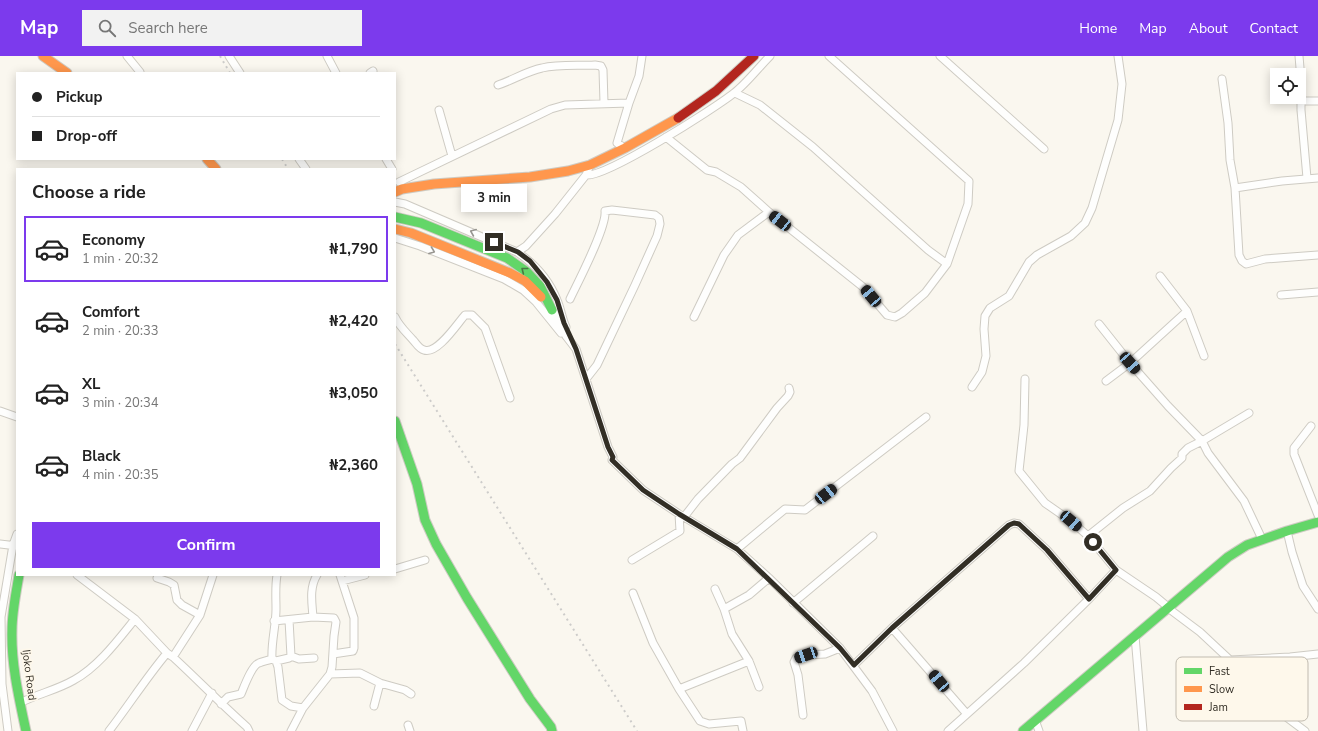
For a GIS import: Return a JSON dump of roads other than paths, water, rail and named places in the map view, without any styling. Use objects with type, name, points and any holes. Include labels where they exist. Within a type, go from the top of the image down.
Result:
[{"type":"main road","points":[[399,188],[530,177],[568,171],[590,165],[625,148],[674,120],[716,91],[754,56]]},
{"type":"main road","points":[[47,57],[66,72]]},
{"type":"main road","points":[[208,160],[215,168]]},
{"type":"main road","points":[[396,217],[421,223],[507,258],[527,272],[540,286],[552,310]]},
{"type":"main road","points":[[396,229],[411,233],[501,268],[525,281],[536,291],[552,310]]},
{"type":"main road","points":[[396,427],[417,484],[425,520],[436,544],[467,598],[530,699],[551,727],[552,731]]},
{"type":"main road","points":[[1023,731],[1228,557],[1247,545],[1262,539],[1318,522]]},
{"type":"main road","name":"Ijoko Road","points":[[19,576],[14,599],[12,639],[20,704],[26,731]]},
{"type":"street","points":[[128,56],[140,72]]},
{"type":"street","points":[[230,56],[239,72]]},
{"type":"street","points":[[327,56],[335,72]]},
{"type":"street","points":[[625,148],[618,143],[638,76],[642,56]]},
{"type":"street","points":[[586,175],[590,176],[604,171],[666,138],[735,93],[770,56]]},
{"type":"street","points":[[666,138],[707,170],[716,172],[741,187],[769,212],[863,287],[887,315],[895,317],[902,314],[925,293],[947,264],[968,204],[969,181],[829,56]]},
{"type":"street","points":[[940,56],[1044,149]]},
{"type":"street","points":[[972,387],[982,372],[986,356],[984,328],[985,316],[990,308],[1009,296],[1028,262],[1037,255],[1071,236],[1085,223],[1092,208],[1118,120],[1122,84],[1118,56]]},
{"type":"street","points":[[1299,56],[1300,68]]},
{"type":"street","points":[[498,85],[543,68],[595,65],[601,66],[603,70],[604,103]]},
{"type":"street","points":[[1222,79],[1228,123],[1230,160],[1235,188],[1238,255],[1246,264],[1265,259],[1318,255]]},
{"type":"street","points":[[735,93],[760,105],[814,147],[928,250],[947,264]]},
{"type":"street","points":[[1306,101],[1318,101]]},
{"type":"street","points":[[396,178],[399,188],[452,156],[551,109],[565,105],[629,103]]},
{"type":"street","points":[[1302,104],[1307,178]]},
{"type":"street","points":[[439,110],[452,156]]},
{"type":"street","points":[[518,252],[526,246],[555,214],[586,175],[590,165]]},
{"type":"street","points":[[1235,188],[1282,181],[1318,178]]},
{"type":"street","points":[[396,202],[405,204],[518,252],[530,261],[547,282],[557,300],[564,323],[576,349],[608,447],[613,457],[612,460],[643,490],[681,516],[737,549],[769,578],[840,648],[854,665],[878,700],[893,731]]},
{"type":"street","points":[[570,299],[591,256],[604,223],[606,216],[605,211],[612,210],[655,215],[659,218],[660,224],[657,236],[635,285],[597,365],[586,379]]},
{"type":"street","points":[[694,317],[724,255],[738,235],[769,212]]},
{"type":"street","points":[[396,238],[420,246],[504,279],[523,290],[536,302],[576,349]]},
{"type":"street","points":[[1160,276],[1187,311],[1204,356]]},
{"type":"street","points":[[1281,295],[1318,292]]},
{"type":"street","points":[[552,310],[566,336],[576,349]]},
{"type":"street","points":[[1106,381],[1130,363],[1187,311]]},
{"type":"street","points":[[396,319],[423,350],[430,351],[435,349],[440,344],[465,315],[472,315],[485,328],[510,398]]},
{"type":"street","points":[[1099,324],[1130,363],[1168,406],[1202,441],[1208,454],[1244,501],[1262,539]]},
{"type":"street","points":[[1025,379],[1024,425],[1019,472],[1045,504],[1071,521],[1088,536],[1116,570],[1156,597],[1200,632],[1227,657]]},
{"type":"street","points":[[632,560],[680,531],[681,516],[732,464],[740,458],[777,408],[788,396],[790,392],[789,388]]},
{"type":"street","points":[[0,411],[16,417]]},
{"type":"street","points":[[1088,536],[1123,508],[1150,491],[1182,458],[1182,454],[1185,451],[1248,413]]},
{"type":"street","points":[[737,549],[785,510],[805,510],[926,417]]},
{"type":"street","points":[[1311,426],[1294,448],[1294,454],[1318,515]]},
{"type":"street","points":[[854,665],[892,628],[1009,525],[1014,523],[1019,524],[1047,550],[1089,599]]},
{"type":"street","points":[[1287,531],[1303,586],[1318,609]]},
{"type":"street","points":[[794,603],[873,536]]},
{"type":"street","points":[[0,544],[15,546],[1,617],[2,684],[8,731]]},
{"type":"street","points":[[396,569],[425,560]]},
{"type":"street","points":[[948,731],[966,713],[1024,663],[1089,599],[1116,570]]},
{"type":"street","points":[[78,576],[135,619],[170,655],[247,727],[249,731]]},
{"type":"street","points":[[109,731],[130,705],[158,664],[170,655],[200,615],[213,576]]},
{"type":"street","points":[[277,576],[275,594],[276,611],[271,647],[274,660],[278,667],[282,700],[291,706],[303,708]]},
{"type":"street","points":[[313,617],[311,595],[317,576]]},
{"type":"street","points":[[333,654],[353,651],[354,648],[354,618],[341,578],[357,576]]},
{"type":"street","points":[[157,578],[174,585],[177,600],[182,605],[200,615]]},
{"type":"street","points":[[724,610],[749,595],[769,578]]},
{"type":"street","points":[[715,589],[732,634],[749,661],[759,687]]},
{"type":"street","points":[[633,593],[653,643],[679,689],[700,721],[709,724],[741,721],[743,731]]},
{"type":"street","points":[[274,621],[313,617],[334,618],[336,622],[330,674],[303,708],[291,731]]},
{"type":"street","points":[[20,704],[34,696],[74,680],[98,662],[135,619]]},
{"type":"street","points":[[289,620],[291,656]]},
{"type":"street","points":[[892,628],[966,713]]},
{"type":"street","points":[[1135,636],[1143,731]]},
{"type":"street","points":[[1,638],[12,639]]},
{"type":"street","points":[[803,715],[798,674],[794,662],[796,658],[806,655],[825,654],[840,648]]},
{"type":"street","points":[[1286,657],[1318,654]]},
{"type":"street","points":[[222,704],[228,697],[241,694],[252,669],[258,663],[289,658],[291,656],[299,659],[314,658]]},
{"type":"street","points":[[679,689],[749,661]]},
{"type":"street","points":[[330,674],[360,673],[380,683],[405,690],[411,694]]},
{"type":"street","points":[[374,706],[380,683]]},
{"type":"street","points":[[192,731],[212,693]]},
{"type":"street","points":[[1035,720],[1039,731]]},
{"type":"street","points":[[1292,721],[1305,731]]},
{"type":"railway","points":[[220,56],[229,72]]},
{"type":"railway","points":[[283,160],[287,168]]},
{"type":"railway","points":[[396,346],[637,731]]}]
